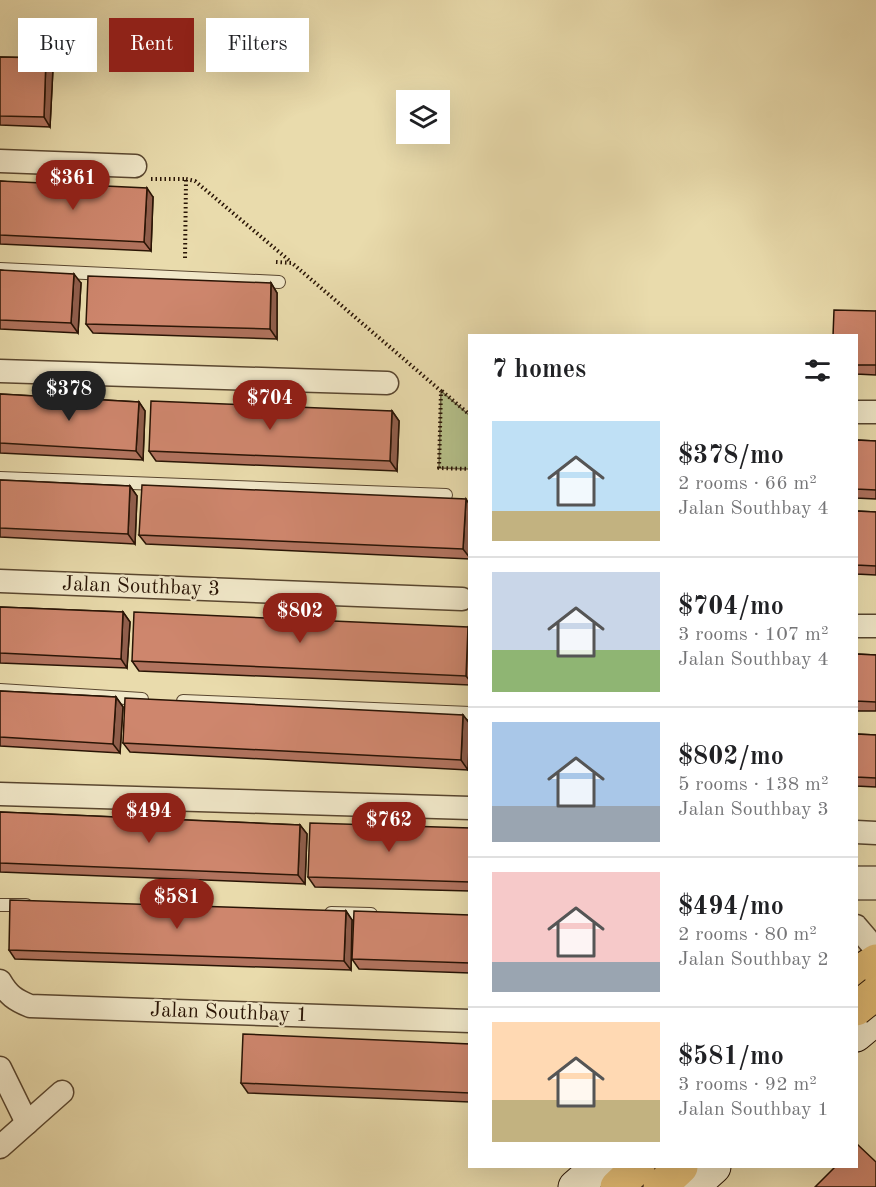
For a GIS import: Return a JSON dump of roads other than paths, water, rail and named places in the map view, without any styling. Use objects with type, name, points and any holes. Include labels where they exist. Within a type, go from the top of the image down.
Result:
[{"type":"highway","points":[[858,970],[869,947]]},
{"type":"highway","points":[[858,1007],[876,993]]},
{"type":"highway","points":[[617,1187],[637,1168]]},
{"type":"highway","points":[[660,1187],[680,1168]]},
{"type":"main road","points":[[858,883],[876,883]]},
{"type":"main road","points":[[858,998],[876,1017],[858,1033]]},
{"type":"main road","points":[[858,1046],[876,1043]]},
{"type":"main road","points":[[575,1187],[597,1168]]},
{"type":"main road","points":[[692,1187],[713,1168]]},
{"type":"street","points":[[0,161],[135,166]]},
{"type":"street","points":[[0,371],[387,383]]},
{"type":"street","points":[[858,412],[876,412]]},
{"type":"street","name":"Jalan Southbay 3","points":[[0,581],[462,599]]},
{"type":"street","points":[[858,626],[876,626]]},
{"type":"street","points":[[0,794],[468,808]]},
{"type":"street","points":[[858,832],[876,833]]},
{"type":"street","name":"Jalan Southbay 1","points":[[0,981],[6,992],[16,1001],[30,1006],[468,1021]]},
{"type":"street","points":[[0,1068],[27,1123]]},
{"type":"street","points":[[0,1147],[62,1092]]},
{"type":"lane","points":[[0,269],[279,282]]},
{"type":"lane","points":[[0,478],[446,495]]},
{"type":"lane","points":[[0,690],[150,699]]},
{"type":"lane","points":[[174,700],[468,713]]},
{"type":"lane","points":[[0,905],[35,906]]},
{"type":"lane","points":[[317,913],[387,914]]}]
